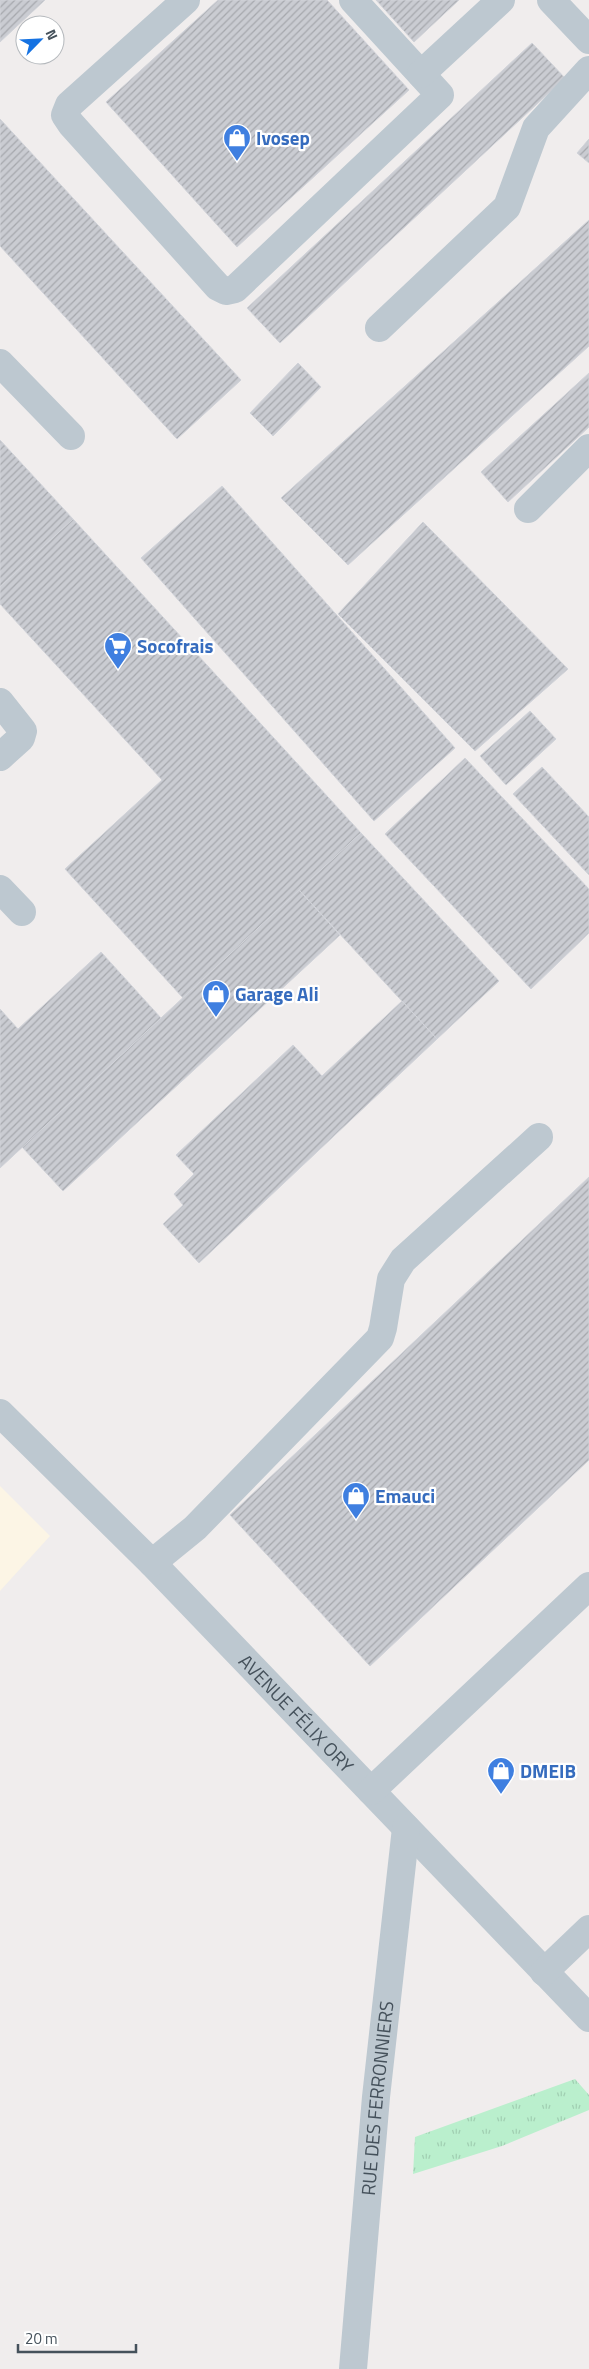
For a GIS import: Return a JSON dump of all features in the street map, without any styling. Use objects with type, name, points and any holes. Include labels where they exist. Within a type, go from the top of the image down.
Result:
[{"type":"street","points":[[186,0],[69,105],[65,115],[218,287],[226,291],[235,289],[440,94],[353,0]]},
{"type":"street","points":[[421,74],[501,0]]},
{"type":"street","points":[[552,0],[589,40]]},
{"type":"street","points":[[379,328],[507,207],[536,128],[589,70]]},
{"type":"street","points":[[0,363],[71,436]]},
{"type":"street","points":[[528,509],[589,448]]},
{"type":"street","points":[[0,702],[23,731],[21,738],[0,757]]},
{"type":"street","points":[[0,889],[22,912]]},
{"type":"street","points":[[152,1563],[195,1528],[380,1338],[384,1328],[390,1279],[403,1260],[540,1137]]},
{"type":"street","name":"AVENUE FÉLIX ORY","points":[[0,1413],[152,1563],[589,2018]]},
{"type":"street","points":[[371,1791],[589,1586]]},
{"type":"street","name":"RUE DES FERRONNIERS","points":[[353,2369],[376,2097],[406,1828]]},
{"type":"street","points":[[544,1972],[589,1929]]},
{"type":"shaded area","points":[[0,1486],[50,1536],[0,1591]]},
{"type":"green space","points":[[575,2079],[589,2095],[589,2110],[502,2146],[413,2174],[415,2137]]},
{"type":"building","points":[[0,0],[45,0],[29,15],[15,15],[15,28],[0,42]]},
{"type":"building","points":[[218,0],[327,0],[409,90],[237,247],[106,102]]},
{"type":"building","points":[[376,0],[459,0],[414,42]]},
{"type":"building","points":[[532,43],[565,78],[280,343],[247,308]]},
{"type":"building","points":[[0,119],[241,380],[177,439],[0,246]]},
{"type":"building","points":[[589,139],[589,163],[577,153]]},
{"type":"building","points":[[589,220],[589,346],[348,565],[281,498]]},
{"type":"building","points":[[298,363],[321,387],[273,436],[250,413]]},
{"type":"building","points":[[589,373],[589,427],[508,502],[481,472]]},
{"type":"building","points":[[0,440],[73,519],[0,587]]},
{"type":"building","points":[[222,486],[455,748],[374,821],[141,558]]},
{"type":"building","points":[[73,519],[361,833],[183,998],[65,869],[162,780],[0,604],[0,587]]},
{"type":"building","points":[[423,522],[568,669],[475,751],[338,614]]},
{"type":"building","points":[[530,711],[556,739],[506,785],[480,756]]},
{"type":"building","points":[[465,758],[589,889],[589,933],[531,989],[385,834]]},
{"type":"building","points":[[542,767],[589,817],[589,875],[513,794]]},
{"type":"building","points":[[361,833],[499,981],[437,1039],[299,890]]},
{"type":"building","points":[[299,890],[340,935],[63,1191],[22,1147]]},
{"type":"building","points":[[101,952],[161,1018],[0,1168],[0,1009],[18,1029]]},
{"type":"building","points":[[402,1001],[437,1039],[199,1263],[163,1224],[183,1205],[174,1194],[194,1174],[176,1155],[293,1045],[322,1076]]},
{"type":"building","points":[[589,1177],[589,1460],[370,1666],[230,1515]]},
{"type":"place","name":"Ivosep","points":[[237,162]]},
{"type":"place","name":"Socofrais","points":[[118,670]]},
{"type":"place","name":"Garage Ali","points":[[216,1018]]},
{"type":"place","name":"Emauci","points":[[356,1520]]},
{"type":"place","name":"DMEIB","points":[[501,1795]]}]
